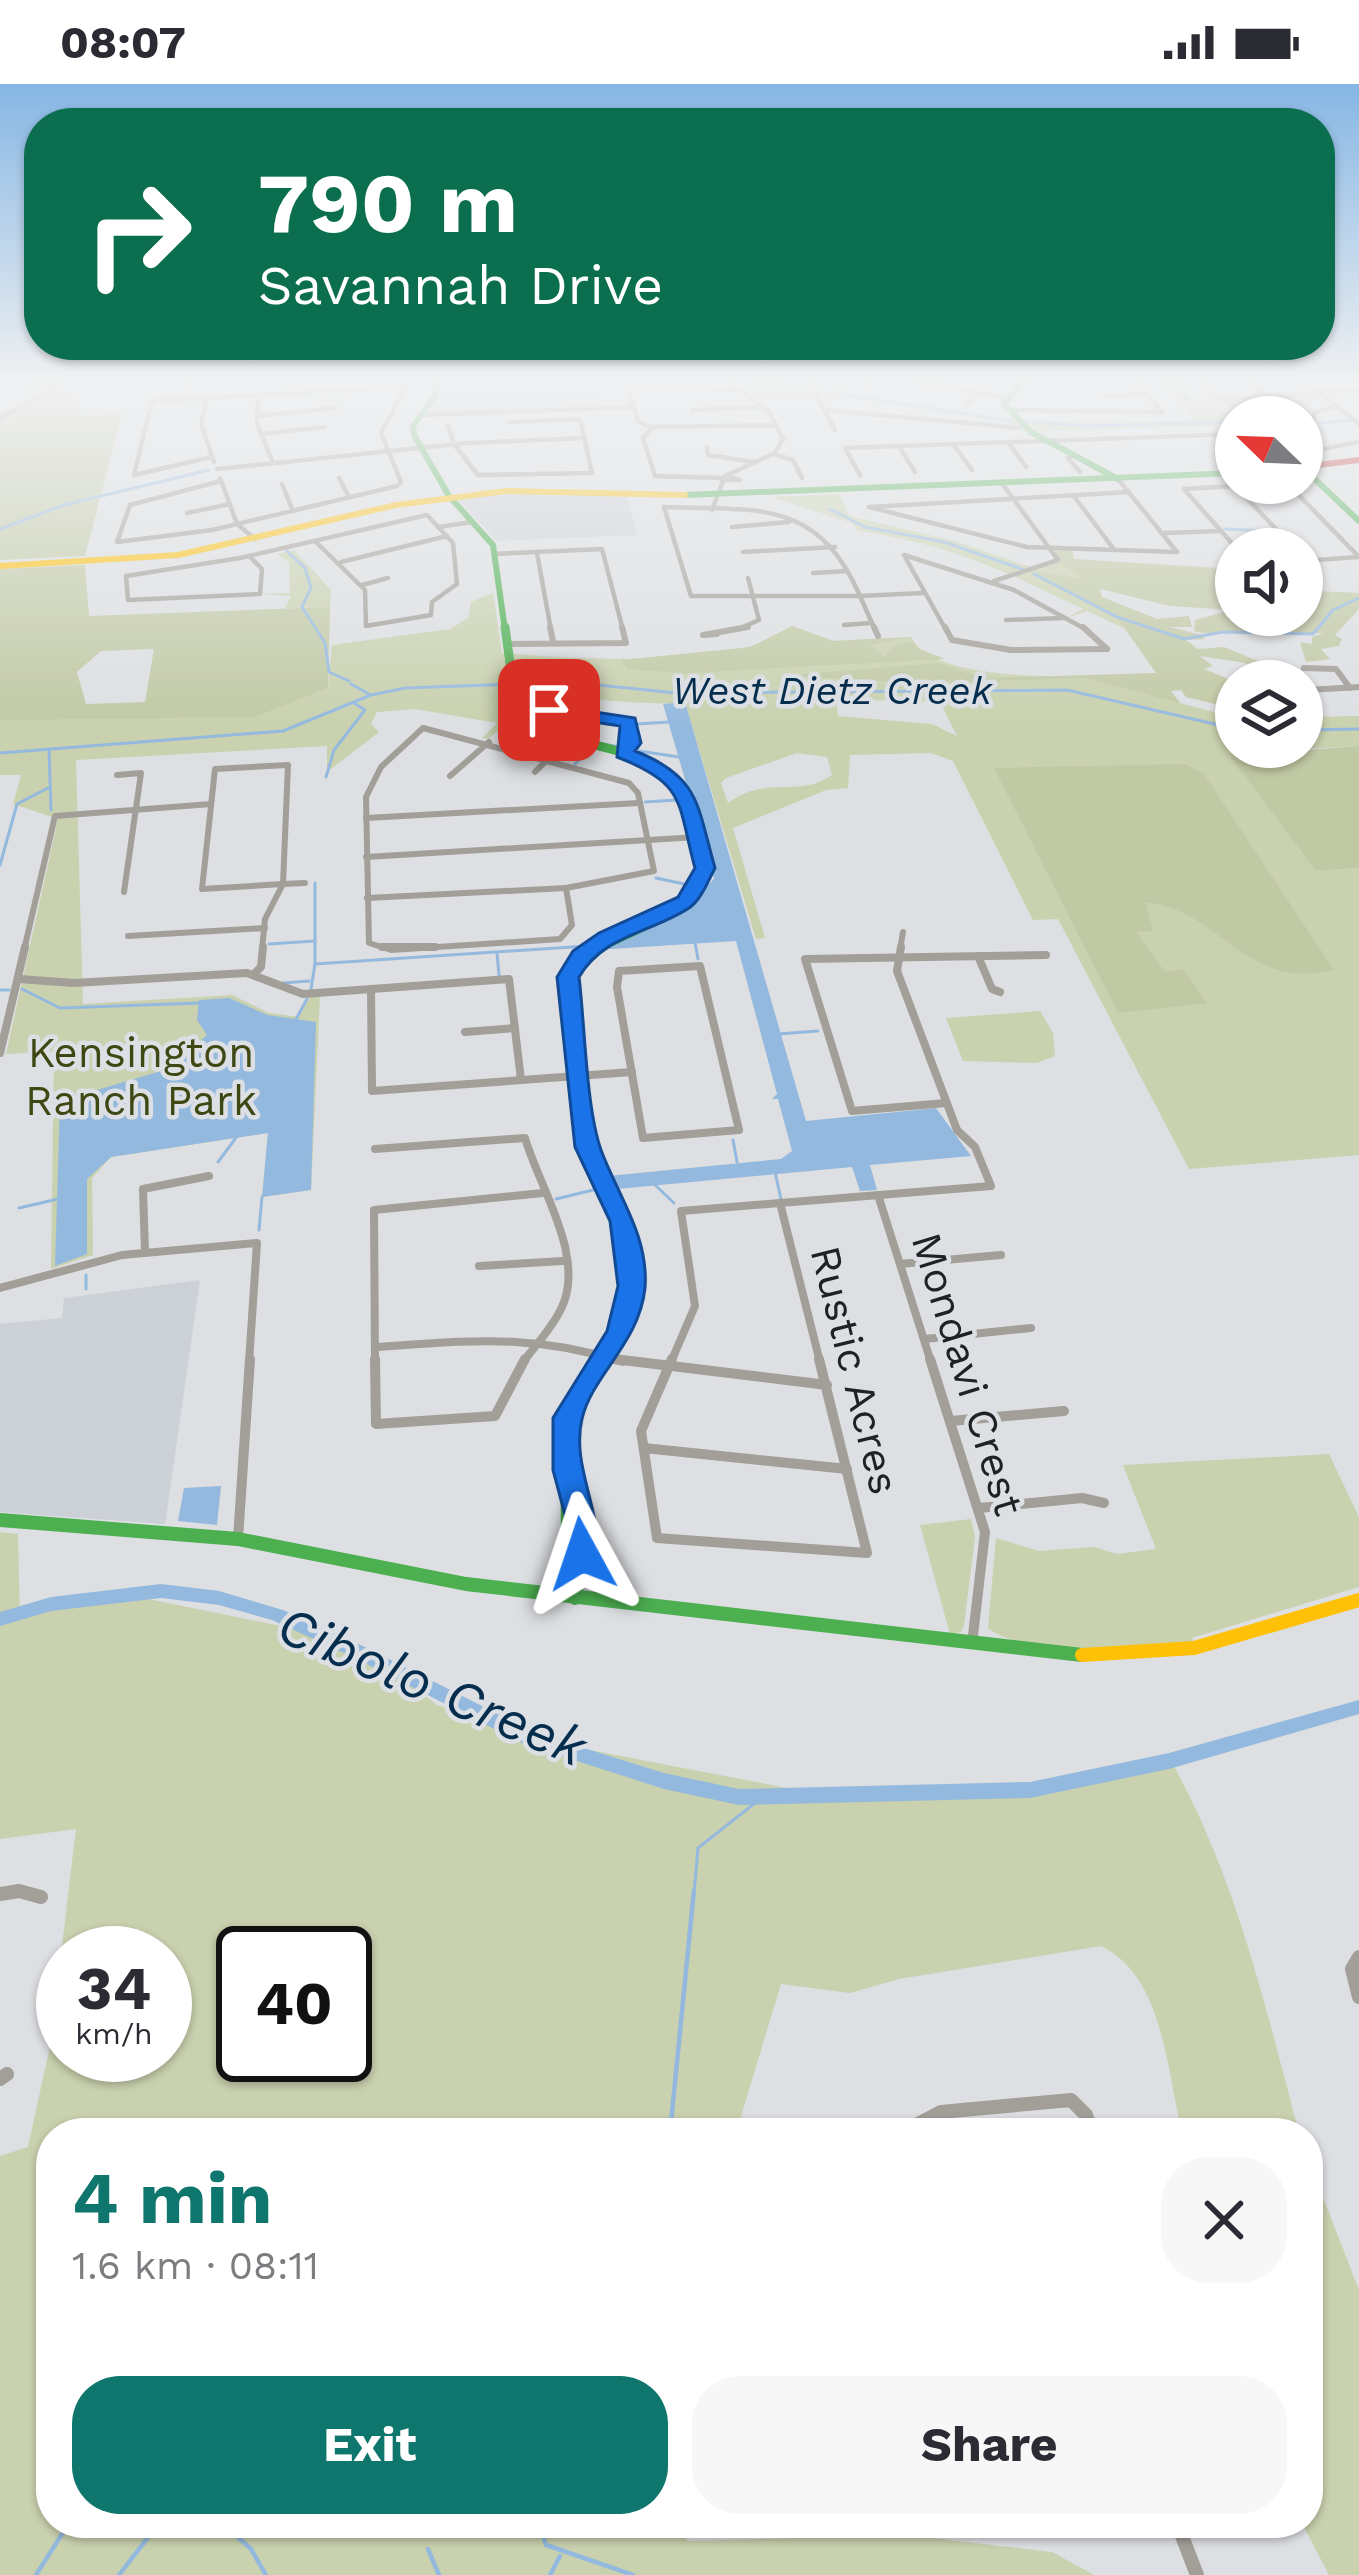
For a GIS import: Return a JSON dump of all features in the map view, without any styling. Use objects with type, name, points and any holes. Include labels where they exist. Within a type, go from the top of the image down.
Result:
[{"type":"street","points":[[167,496],[130,506],[117,542],[237,524],[352,496]]},
{"type":"street","points":[[227,496],[237,524],[254,538]]},
{"type":"street","points":[[287,496],[293,511]]},
{"type":"street","points":[[0,564],[149,558],[442,496]]},
{"type":"street","points":[[449,496],[493,545],[517,713],[535,731],[624,753],[677,778],[705,868],[695,892],[671,911],[586,951],[573,965],[566,991],[588,1147],[622,1221],[632,1286],[628,1316],[567,1418],[568,1551],[558,1596]]},
{"type":"street","points":[[683,496],[715,499],[826,536],[878,637]]},
{"type":"street","points":[[764,496],[664,507],[663,518],[691,596],[757,599],[923,593]]},
{"type":"street","points":[[1049,496],[869,507],[1020,546],[1177,552],[1133,496]]},
{"type":"street","points":[[1074,496],[1114,550]]},
{"type":"street","points":[[1191,496],[1219,528]]},
{"type":"street","points":[[1333,496],[1359,521]]},
{"type":"street","points":[[994,581],[1056,565],[1058,557],[1015,498]]},
{"type":"street","points":[[187,513],[230,504]]},
{"type":"street","points":[[1259,504],[1278,528]]},
{"type":"street","points":[[1307,504],[1358,558]]},
{"type":"street","points":[[251,558],[262,569],[260,594],[128,600],[126,576],[251,558],[316,542],[427,515],[453,543],[457,584],[432,602],[431,616],[366,626],[362,585],[316,542]]},
{"type":"street","points":[[436,526],[471,520]]},
{"type":"street","points":[[732,527],[789,522]]},
{"type":"street","points":[[1164,533],[1215,530]]},
{"type":"street","points":[[341,562],[446,536]]},
{"type":"street","points":[[743,551],[835,548]]},
{"type":"street","points":[[494,554],[602,549],[626,643],[506,644]]},
{"type":"street","points":[[537,553],[554,641]]},
{"type":"street","points":[[904,555],[994,581],[1092,632],[1107,649],[1011,650],[956,641],[944,632],[904,555]]},
{"type":"street","points":[[1323,559],[1358,558]]},
{"type":"street","points":[[813,573],[847,571]]},
{"type":"street","points":[[362,585],[388,578]]},
{"type":"street","points":[[717,634],[756,623],[762,616],[748,578]]},
{"type":"street","points":[[1006,620],[1063,618]]},
{"type":"street","points":[[844,625],[871,623]]},
{"type":"street","points":[[1323,669],[1336,669],[1354,687]]},
{"type":"street","points":[[1323,690],[1354,687]]},
{"type":"street","points":[[517,713],[564,710],[628,722],[632,743],[624,753]]},
{"type":"street","points":[[367,898],[566,885],[650,875],[655,866],[635,788],[621,778],[423,728],[378,769],[366,797],[367,938],[374,947],[526,943],[566,935],[572,925],[566,885]]},
{"type":"street","points":[[450,776],[489,742]]},
{"type":"street","points":[[536,772],[565,742]]},
{"type":"street","points":[[254,975],[261,967],[265,928],[283,884],[288,765],[214,769],[202,889],[283,884],[304,883]]},
{"type":"street","points":[[117,775],[141,773],[124,892]]},
{"type":"street","points":[[366,818],[639,803]]},
{"type":"street","points":[[0,1053],[56,816],[211,804]]},
{"type":"street","points":[[366,857],[698,837]]},
{"type":"street","points":[[128,936],[265,928]]},
{"type":"street","points":[[847,1469],[644,1448],[642,1421],[670,1370],[695,1306],[681,1211],[991,1186],[946,1103],[895,955],[903,932]]},
{"type":"street","points":[[946,1103],[852,1111],[805,959],[1046,955]]},
{"type":"street","points":[[978,956],[992,989],[1000,992]]},
{"type":"street","points":[[700,966],[739,1130],[643,1138],[632,1072],[619,971],[700,966]]},
{"type":"street","points":[[19,979],[74,983],[254,975],[303,994],[509,979],[521,1080]]},
{"type":"street","points":[[371,989],[372,1091],[632,1072]]},
{"type":"street","points":[[465,1031],[515,1028]]},
{"type":"street","points":[[375,1149],[525,1138],[543,1193],[560,1218],[566,1301],[505,1387],[495,1416],[376,1424],[374,1210],[543,1193]]},
{"type":"street","points":[[145,1252],[142,1189],[209,1176]]},
{"type":"street","name":"Mondavi Crest","points":[[878,1195],[986,1532],[972,1644]]},
{"type":"street","name":"Rustic Acres","points":[[644,1448],[657,1538],[867,1553],[779,1203]]},
{"type":"street","points":[[0,1288],[145,1252],[257,1243],[238,1539]]},
{"type":"street","points":[[900,1264],[1001,1256]]},
{"type":"street","points":[[478,1266],[563,1261]]},
{"type":"street","points":[[925,1339],[1031,1328]]},
{"type":"street","points":[[376,1347],[495,1337],[537,1340],[670,1370],[827,1385]]},
{"type":"street","points":[[952,1421],[1064,1411]]},
{"type":"street","points":[[570,1484],[584,1530],[574,1598]]},
{"type":"street","points":[[979,1508],[1082,1498],[1104,1503]]},
{"type":"street","points":[[0,1520],[238,1539],[466,1585],[1099,1657],[1164,1654],[1359,1600]]},
{"type":"street","points":[[0,1894],[19,1891],[41,1897]]},
{"type":"street","points":[[1356,1954],[1352,1976],[1359,1997]]},
{"type":"street","points":[[924,2118],[964,2106],[1050,2108],[1071,2100],[1087,2118]]},
{"type":"street","points":[[1184,2538],[1198,2575]]},
{"type":"shaded area","points":[[627,496],[637,535],[497,541],[457,499]]},
{"type":"shaded area","points":[[200,1280],[165,1524],[0,1512],[0,1324],[62,1318],[64,1298]]},
{"type":"green space","points":[[0,496],[101,496],[85,556],[0,560]]},
{"type":"green space","points":[[840,496],[849,516],[951,540],[1034,568],[1058,559],[1049,546],[1072,549],[1073,561],[1126,629],[1087,611],[1066,618],[1083,609],[974,560],[858,531],[852,523],[771,497]]},
{"type":"green space","points":[[1072,549],[1074,559],[1215,568],[1215,609],[1170,606],[1100,589],[1102,597],[1157,619],[1189,616],[1192,627],[1169,627],[1202,635],[1205,639],[1186,640],[1198,649],[1224,647],[1255,660],[1200,656],[1213,666],[1204,669],[1215,673],[1215,704],[1186,697],[1181,690],[1171,691],[1180,703],[1085,678],[928,683],[784,676],[938,663],[987,678],[1156,673],[1118,619],[1036,577],[1036,570],[1087,581],[1061,564],[1056,552]]},
{"type":"green space","points":[[294,550],[331,590],[330,607],[285,608],[291,596],[260,594],[290,593],[289,562],[277,554]]},
{"type":"green space","points":[[85,565],[89,616],[330,607],[328,688],[254,717],[0,720],[0,569]],"holes":[[[154,649],[145,702],[86,704],[77,672],[101,651]]]},
{"type":"green space","points":[[1323,591],[1359,593],[1359,609],[1335,635],[1342,639],[1339,646],[1321,649],[1330,659],[1305,660],[1300,642],[1312,644],[1312,637],[1323,636]]},
{"type":"green space","name":"Kensington Ranch Park","points":[[493,593],[502,653],[610,659],[697,655],[769,640],[792,626],[833,641],[911,637],[927,654],[987,672],[1157,673],[1180,703],[1215,712],[1215,768],[1244,768],[1316,871],[1359,868],[1359,1155],[1189,1169],[1058,919],[1033,920],[953,761],[931,753],[850,755],[848,788],[826,790],[733,828],[765,938],[756,939],[685,703],[505,696],[507,711],[522,729],[504,725],[488,739],[482,738],[497,723],[415,709],[377,712],[371,724],[379,732],[327,772],[327,746],[76,760],[83,1004],[232,995],[269,1013],[299,1017],[310,997],[320,996],[311,1190],[262,1197],[268,1133],[111,1157],[92,1178],[93,1255],[51,1269],[54,1051],[6,1054],[58,819],[13,804],[21,775],[0,775],[0,720],[328,688],[332,645],[450,629],[468,618],[471,602]],"holes":[[[836,699],[940,702],[957,736],[932,724],[838,716]],[[797,753],[827,757],[832,775],[819,782],[756,790],[728,803],[721,783],[726,778]]]},
{"type":"green space","points":[[1215,614],[1215,633],[1194,631],[1195,620]]},
{"type":"green space","points":[[792,626],[833,641],[911,637],[871,645],[884,657],[892,647],[913,641],[917,648],[945,659],[684,673],[628,669],[621,660],[751,647]]},
{"type":"green space","points":[[1359,716],[1359,746],[1323,748],[1323,717]]},
{"type":"green space","points":[[1359,746],[1359,868],[1316,871],[1239,768],[1323,768],[1323,749]]},
{"type":"green space","points":[[1186,764],[1204,774],[1334,970],[1304,974],[1278,970],[1256,961],[1196,920],[1146,902],[1153,931],[1136,932],[1165,972],[1183,969],[1207,1003],[1118,1013],[994,768]]},
{"type":"green space","points":[[1040,1011],[1053,1033],[1055,1056],[1037,1063],[963,1061],[946,1018]]},
{"type":"green space","points":[[1329,1454],[1359,1517],[1359,1587],[1172,1645],[1058,1649],[1007,1638],[988,1628],[996,1538],[1039,1551],[1094,1547],[1117,1554],[1156,1549],[1123,1465]]},
{"type":"green space","points":[[971,1519],[975,1537],[964,1625],[961,1632],[950,1634],[920,1525]]},
{"type":"green space","points":[[0,1532],[18,1534],[20,1620],[109,1591],[355,1641],[437,1705],[574,1747],[839,1798],[949,1800],[1044,1792],[1171,1761],[1231,1896],[1295,2118],[1179,2118],[1150,2002],[1122,1960],[1101,1946],[899,1979],[850,1993],[781,1984],[741,2118],[36,2118],[36,2538],[932,2538],[1052,2552],[1094,2575],[0,2575],[0,2156],[28,2147],[42,2082],[192,2082],[192,1926],[64,1926],[76,1829],[0,1839]]},
{"type":"green space","points":[[1323,2198],[1359,2290],[1359,2575],[1329,2575],[1310,2538],[1323,2538]]},
{"type":"water","points":[[685,702],[806,1121],[936,1108],[971,1156],[870,1165],[877,1190],[860,1191],[852,1167],[617,1189],[608,1176],[781,1159],[792,1151],[778,1099],[772,1099],[777,1094],[736,941],[595,950],[679,913],[714,879],[663,704]]},
{"type":"water","points":[[229,998],[268,1015],[316,1022],[311,1190],[262,1197],[268,1133],[111,1157],[87,1179],[87,1254],[55,1266],[60,1101],[171,1068],[207,1035],[197,1020],[199,1000]]},
{"type":"water","points":[[221,1486],[217,1525],[178,1521],[184,1488]]},
{"type":"waterway","points":[[0,529],[100,496]]},
{"type":"waterway","points":[[830,509],[865,527],[944,542],[1022,569]]},
{"type":"waterway","points":[[287,551],[305,568],[311,588],[302,607],[325,643],[329,672],[349,681]]},
{"type":"waterway","points":[[1034,574],[1117,617],[1184,639],[1223,632],[1313,634],[1333,610],[1359,598]]},
{"type":"waterway","name":"West Dietz Creek","points":[[49,749],[283,731],[371,695],[405,688],[569,682],[676,693],[1067,690],[1215,724]]},
{"type":"waterway","points":[[351,684],[369,694]]},
{"type":"waterway","points":[[326,777],[334,750],[365,710],[354,703]]},
{"type":"waterway","points":[[636,724],[670,722]]},
{"type":"waterway","name":"West Dietz Creek","points":[[1323,730],[1359,729]]},
{"type":"waterway","points":[[597,743],[620,747]]},
{"type":"waterway","name":"West Dietz Creek","points":[[0,753],[49,749]]},
{"type":"waterway","points":[[49,749],[51,810]]},
{"type":"waterway","points":[[639,751],[679,757]]},
{"type":"waterway","points":[[575,764],[587,752]]},
{"type":"waterway","points":[[0,865],[17,804],[48,788]]},
{"type":"waterway","points":[[645,802],[677,800]]},
{"type":"waterway","points":[[656,878],[689,885]]},
{"type":"waterway","points":[[315,883],[315,941]]},
{"type":"waterway","points":[[269,944],[315,941]]},
{"type":"waterway","points":[[315,941],[315,964]]},
{"type":"waterway","points":[[695,943],[698,959]]},
{"type":"waterway","points":[[315,964],[587,946]]},
{"type":"waterway","points":[[497,953],[499,975]]},
{"type":"waterway","points":[[311,989],[315,964]]},
{"type":"waterway","points":[[283,983],[309,981]]},
{"type":"waterway","points":[[22,989],[60,1008],[200,1003]]},
{"type":"waterway","points":[[0,990],[9,990]]},
{"type":"waterway","points":[[295,1021],[307,999]]},
{"type":"waterway","points":[[778,1034],[818,1031]]},
{"type":"waterway","points":[[218,1162],[238,1135]]},
{"type":"waterway","points":[[733,1140],[737,1162]]},
{"type":"waterway","points":[[775,1172],[781,1199]]},
{"type":"waterway","points":[[653,1183],[674,1203]]},
{"type":"waterway","points":[[556,1199],[593,1190]]},
{"type":"waterway","points":[[259,1230],[262,1197]]},
{"type":"waterway","points":[[19,1208],[58,1199]]},
{"type":"waterway","points":[[86,1275],[86,1289]]},
{"type":"waterway","name":"Cibolo Creek","points":[[0,1619],[51,1604],[161,1591],[219,1598],[277,1615],[359,1652],[531,1739],[664,1781],[739,1797],[1030,1790],[1169,1761],[1359,1707]]},
{"type":"waterway","points":[[694,1893],[698,1848],[765,1795]]},
{"type":"waterway","points":[[671,2118],[694,1890]]},
{"type":"waterway","points":[[36,2575],[59,2538]]},
{"type":"waterway","points":[[119,2575],[147,2538]]},
{"type":"waterway","points":[[239,2538],[266,2575]]},
{"type":"waterway","points":[[544,2538],[546,2545],[633,2575]]},
{"type":"waterway","points":[[428,2549],[439,2575]]},
{"type":"waterway","points":[[550,2575],[560,2556]]},
{"type":"traffic: fast","points":[[449,496],[493,545],[517,713],[543,732],[570,743],[649,761],[670,775],[687,799],[703,858],[699,884],[683,905],[597,950],[568,977],[588,1147],[622,1221],[632,1286],[620,1332],[567,1418],[568,1551],[558,1596]]},
{"type":"traffic: fast","points":[[1333,496],[1359,521]]},
{"type":"traffic: fast","points":[[570,1484],[584,1530],[575,1598]]},
{"type":"traffic: fast","points":[[0,1520],[238,1539],[466,1584],[1082,1655]]},
{"type":"traffic: slow","points":[[0,566],[178,555],[396,505],[465,496]]},
{"type":"traffic: slow","points":[[1082,1655],[1194,1648],[1359,1600]]},
{"type":"route","points":[[549,710],[628,722],[632,743],[624,753],[650,761],[682,784],[705,868],[703,880],[686,902],[606,938],[580,956],[568,977],[566,991],[588,1147],[622,1221],[632,1286],[628,1316],[577,1394],[567,1418],[568,1470],[584,1530],[582,1554]]}]
